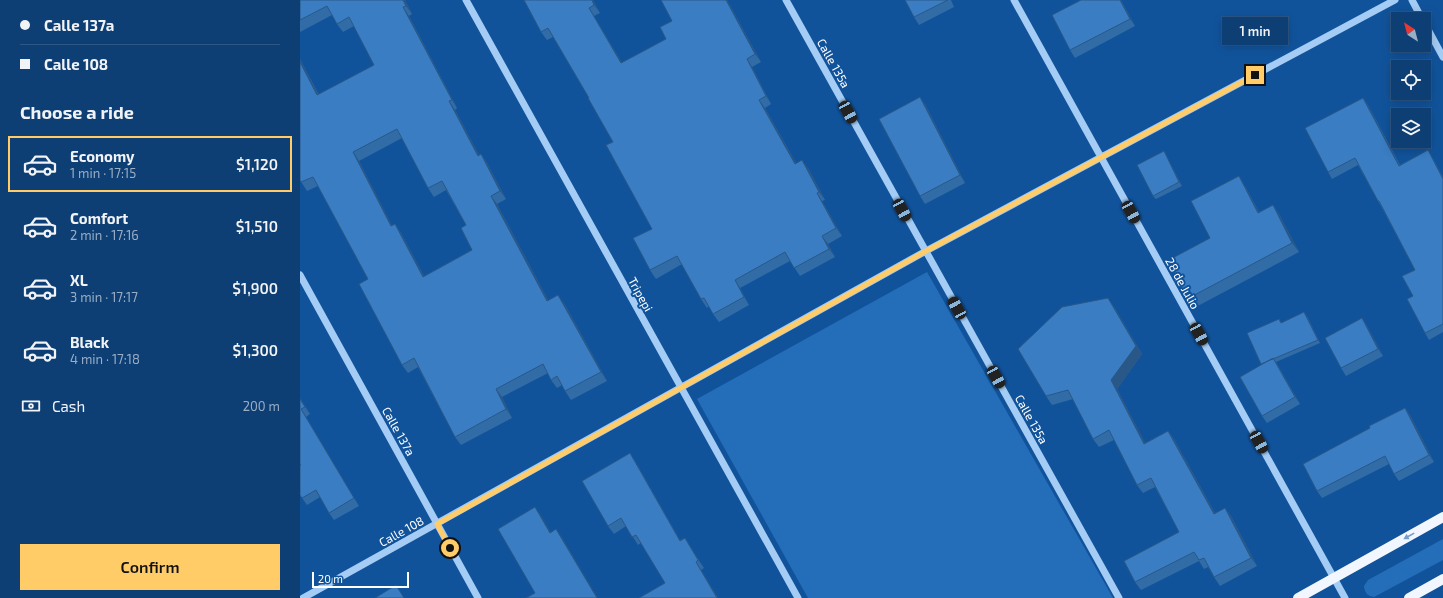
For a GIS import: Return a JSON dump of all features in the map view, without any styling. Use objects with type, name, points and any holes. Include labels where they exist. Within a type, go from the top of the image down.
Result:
[{"type":"main road","points":[[1298,598],[1443,518]]},
{"type":"main road","points":[[1409,598],[1443,579]]},
{"type":"street","name":"Tripepi","points":[[466,0],[798,598]]},
{"type":"street","name":"Calle 135a","points":[[786,0],[1119,598]]},
{"type":"street","name":"28 de Julio","points":[[1014,0],[1345,598]]},
{"type":"street","name":"Calle 108","points":[[303,598],[926,251],[1395,0]]},
{"type":"street","points":[[1412,0],[1418,12]]},
{"type":"street","points":[[1431,35],[1443,57]]},
{"type":"street","name":"Calle 137a","points":[[300,274],[478,598]]},
{"type":"shaded area","points":[[927,272],[1113,598],[808,598],[697,399]]},
{"type":"shaded area","points":[[1443,539],[1443,560],[1374,597],[1367,594],[1364,586],[1368,580]]},
{"type":"building","points":[[300,0],[403,0],[406,6],[403,7],[452,100],[449,101],[478,156],[481,154],[500,191],[491,196],[547,301],[558,295],[601,372],[565,391],[557,376],[551,380],[543,364],[496,389],[506,409],[455,437],[414,358],[402,365],[359,284],[368,279],[313,177],[301,182],[300,180],[300,62],[317,95],[374,65],[349,17],[337,24],[327,6],[300,20]],"holes":[[[397,129],[428,188],[442,181],[466,225],[461,228],[472,250],[423,277],[395,224],[391,226],[353,152]]]},
{"type":"building","points":[[524,0],[592,0],[594,5],[589,8],[621,63],[666,39],[660,27],[672,21],[661,0],[726,0],[755,54],[747,59],[766,96],[759,100],[795,164],[802,160],[819,192],[817,193],[836,228],[822,236],[829,249],[794,268],[785,252],[735,280],[744,297],[713,314],[704,298],[701,299],[677,256],[650,270],[633,238],[652,229],[606,145],[613,142],[548,28],[541,32]]},
{"type":"building","points":[[905,0],[948,0],[914,17]]},
{"type":"building","points":[[1081,0],[1120,0],[1130,19],[1070,50],[1052,15]]},
{"type":"building","points":[[920,97],[960,175],[920,196],[879,119]]},
{"type":"building","points":[[1363,98],[1399,166],[1428,150],[1443,179],[1443,324],[1425,333],[1407,299],[1413,296],[1402,276],[1415,270],[1355,158],[1328,172],[1305,128]]},
{"type":"building","points":[[1164,151],[1179,182],[1153,196],[1137,165]]},
{"type":"building","points":[[1239,176],[1258,213],[1273,205],[1292,243],[1187,299],[1167,261],[1210,238],[1191,201]]},
{"type":"building","points":[[1108,298],[1136,346],[1111,380],[1144,444],[1168,431],[1214,514],[1225,508],[1251,558],[1214,577],[1204,558],[1199,560],[1194,552],[1135,582],[1124,561],[1179,532],[1151,478],[1137,485],[1109,430],[1093,439],[1068,390],[1046,396],[1018,349],[1062,307]]},
{"type":"building","points":[[1304,312],[1318,340],[1261,364],[1247,333],[1279,319],[1281,323]]},
{"type":"building","points":[[1362,318],[1378,349],[1341,368],[1325,338]]},
{"type":"building","points":[[1273,358],[1295,397],[1262,416],[1240,377]]},
{"type":"building","points":[[300,399],[305,407],[301,409],[354,498],[329,513],[316,490],[302,498],[300,495]]},
{"type":"building","points":[[1405,408],[1429,455],[1394,474],[1385,456],[1317,491],[1303,464],[1370,428],[1369,426]]},
{"type":"building","points":[[630,453],[680,541],[685,538],[698,560],[696,562],[717,598],[639,598],[665,583],[636,535],[632,537],[621,518],[608,526],[582,481]]},
{"type":"building","points":[[535,507],[550,533],[556,529],[597,598],[526,598],[535,593],[498,529]]},
{"type":"building","points":[[396,585],[404,598],[375,598]]},
{"type":"route","points":[[450,548],[437,524],[926,251],[1255,75]]}]
